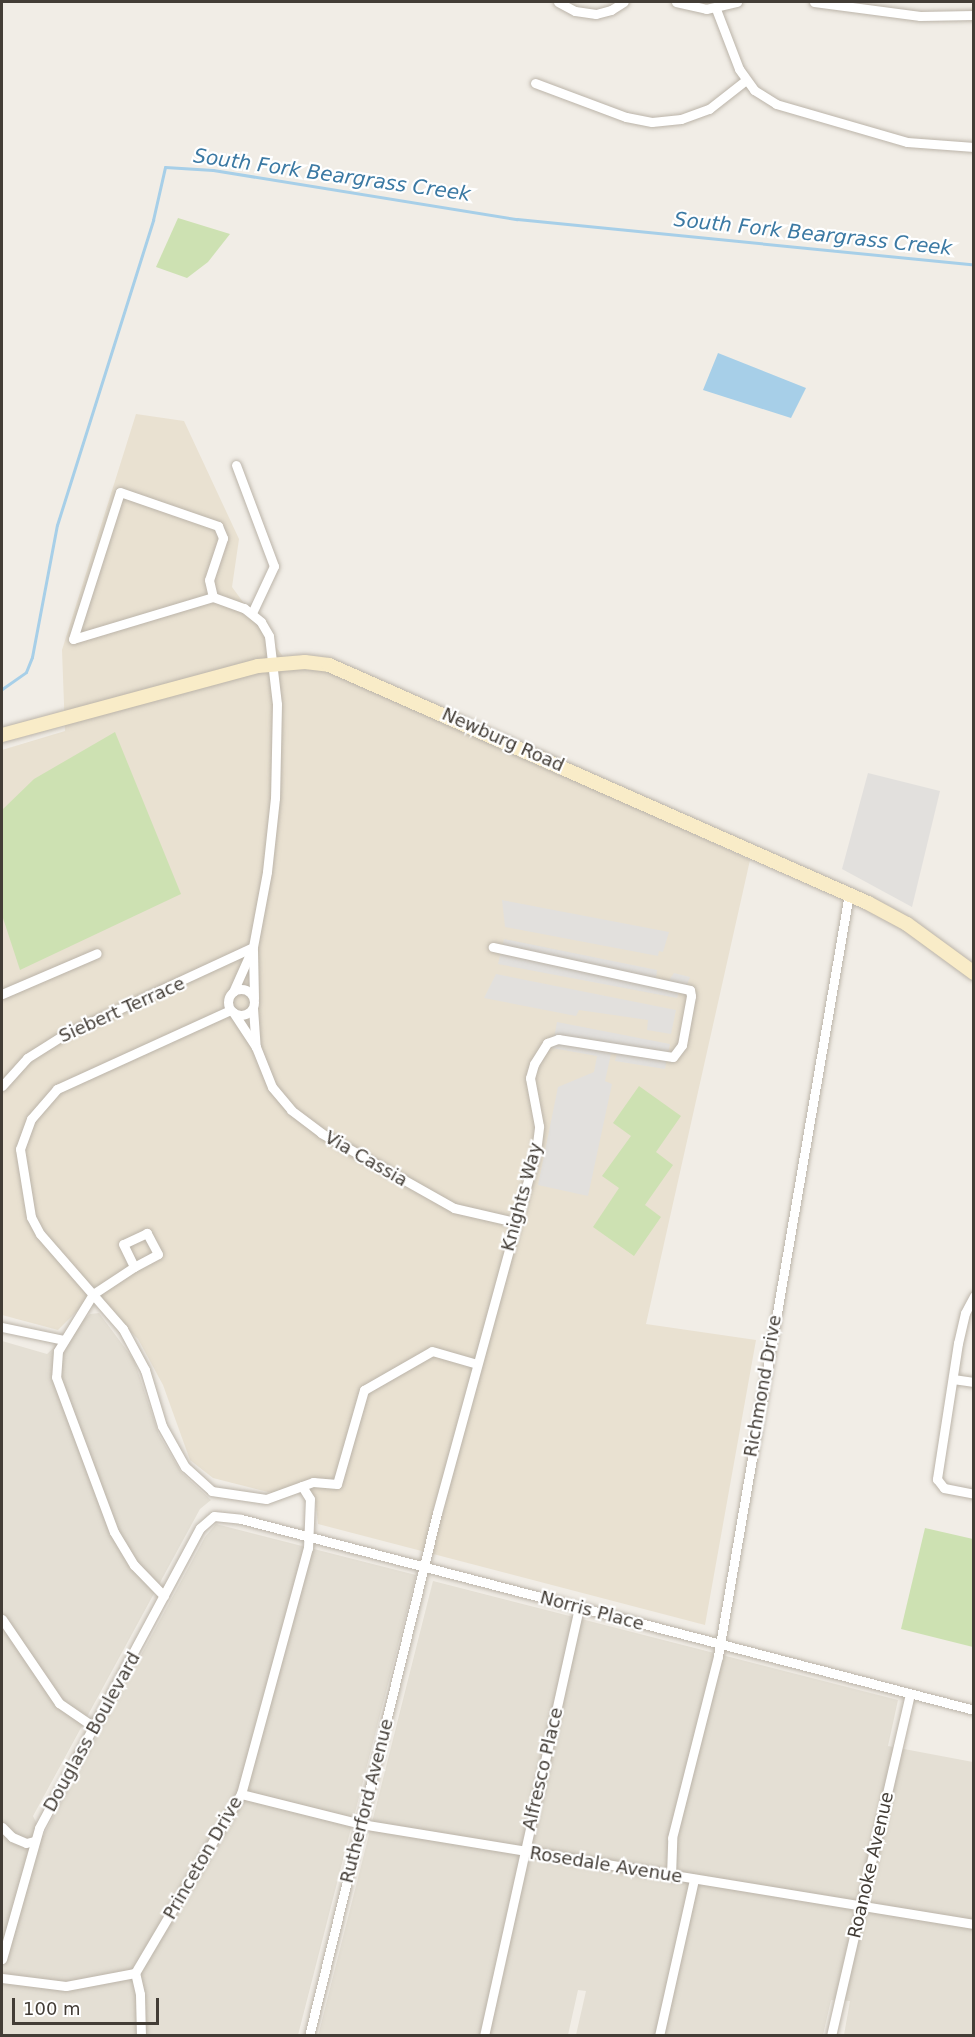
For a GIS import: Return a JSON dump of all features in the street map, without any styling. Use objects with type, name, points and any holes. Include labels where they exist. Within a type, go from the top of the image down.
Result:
[{"type":"main road","name":"Newburg Road","points":[[2,735],[273,664],[305,662],[341,669],[849,894],[907,924],[974,973]]},
{"type":"street","points":[[558,2],[575,11],[596,14],[611,10],[624,2]]},
{"type":"street","points":[[676,2],[716,9],[737,2]]},
{"type":"street","points":[[814,2],[920,16],[974,15]]},
{"type":"street","points":[[716,9],[731,53],[746,80],[765,98],[788,110],[908,142],[974,147]]},
{"type":"street","points":[[535,82],[626,117],[652,122],[681,118],[709,109],[746,80]]},
{"type":"street","points":[[236,465],[274,566],[252,613]]},
{"type":"street","points":[[213,597],[209,580],[223,538],[218,525],[120,492],[73,639],[213,597],[252,613],[269,636],[277,704],[275,798],[253,947],[233,992],[232,1011]]},
{"type":"street","name":"Richmond Drive","points":[[671,1876],[672,1838],[719,1645],[849,894]]},
{"type":"street","name":"Via Cassia","points":[[253,947],[256,1047]]},
{"type":"street","name":"Siebert Terrace","points":[[2,1086],[27,1058],[64,1034],[253,947]]},
{"type":"street","name":"Knights Way","points":[[425,1567],[537,1144],[539,1126],[530,1078],[542,1049],[558,1039],[570,1039],[673,1057],[682,1045],[691,996],[690,990],[493,947]]},
{"type":"street","points":[[2,994],[97,953]]},
{"type":"street","points":[[233,992],[245,990],[254,1003],[245,1014],[232,1011],[84,1073],[57,1089],[31,1119],[20,1149],[30,1217],[40,1234],[123,1329],[137,1353],[162,1426],[184,1467],[212,1491],[267,1499],[313,1482],[337,1484],[364,1390],[432,1351],[477,1364]]},
{"type":"street","name":"Via Cassia","points":[[232,1011],[256,1047],[272,1087],[291,1110],[321,1133],[454,1208],[515,1222]]},
{"type":"street","points":[[134,1266],[93,1294],[64,1340],[57,1356],[58,1388],[114,1532],[134,1565],[164,1596]]},
{"type":"street","points":[[974,1296],[965,1313],[953,1379],[939,1484],[974,1494]]},
{"type":"street","points":[[2,1326],[64,1340]]},
{"type":"street","points":[[953,1379],[974,1382]]},
{"type":"street","name":"Princeton Drive","points":[[135,1973],[241,1794],[309,1537],[310,1499],[302,1486]]},
{"type":"street","name":"Norris Place","points":[[211,1517],[225,1515],[974,1710]]},
{"type":"street","name":"Douglass Boulevard","points":[[2,1959],[34,1841],[201,1528],[211,1517]]},
{"type":"street","name":"Rutherford Avenue","points":[[309,2036],[425,1567]]},
{"type":"street","name":"Alfresco Place","points":[[484,2036],[579,1608]]},
{"type":"street","points":[[2,1619],[59,1703],[94,1728]]},
{"type":"street","name":"Roanoke Avenue","points":[[831,2036],[910,1694]]},
{"type":"street","name":"Rosedale Avenue","points":[[241,1794],[361,1824],[974,1924]]},
{"type":"street","points":[[2,1827],[19,1840],[34,1841]]},
{"type":"street","points":[[659,2036],[694,1879]]},
{"type":"street","points":[[2,1978],[66,1986],[135,1973],[140,1994],[141,2036]]},
{"type":"shaded area","points":[[136,414],[184,421],[239,539],[232,587],[287,662],[343,673],[750,860],[646,1324],[756,1340],[705,1625],[318,1524],[315,1497],[301,1484],[276,1494],[213,1478],[190,1460],[163,1385],[138,1339],[93,1295],[58,1330],[2,1315],[2,750],[65,731],[62,650]]},
{"type":"shaded area","points":[[868,773],[940,791],[912,907],[842,869]]},
{"type":"shaded area","points":[[502,900],[669,932],[663,952],[659,951],[658,956],[505,927]]},
{"type":"shaded area","points":[[504,939],[657,970],[656,979],[669,980],[674,973],[690,977],[683,994],[679,992],[677,998],[498,964]]},
{"type":"shaded area","points":[[496,974],[676,1010],[671,1034],[647,1030],[648,1020],[579,1010],[576,1016],[484,998]]},
{"type":"shaded area","points":[[557,1022],[670,1044],[665,1069],[615,1061],[617,1054],[611,1054],[605,1081],[612,1084],[588,1196],[538,1185],[558,1087],[594,1072],[597,1056],[552,1048]]},
{"type":"shaded area","points":[[99,1313],[134,1360],[159,1435],[181,1472],[211,1500],[200,1509],[33,1816],[43,1836],[205,1537],[216,1524],[416,1575],[298,2035],[2,2035],[2,1341],[47,1354],[90,1314]]},
{"type":"shaded area","points":[[433,1581],[898,1700],[888,1746],[973,1762],[973,2035],[844,2035],[850,2001],[831,2000],[823,2035],[576,2035],[586,1991],[578,1990],[568,2035],[318,2036]]},
{"type":"green space","points":[[178,218],[230,234],[208,262],[187,278],[156,267]]},
{"type":"green space","points":[[115,732],[181,894],[20,970],[2,915],[2,810],[34,779]]},
{"type":"green space","points":[[639,1086],[681,1116],[656,1152],[673,1165],[645,1205],[661,1217],[634,1256],[593,1227],[619,1188],[602,1176],[631,1136],[613,1123]]},
{"type":"green space","points":[[925,1528],[973,1539],[973,1647],[901,1629]]},
{"type":"water","points":[[718,353],[806,388],[791,418],[703,390]]},
{"type":"waterway","name":"South Fork Beargrass Creek","points":[[2,689],[26,672],[32,657],[57,525],[153,220],[165,167],[213,170],[517,219],[974,265]]}]
